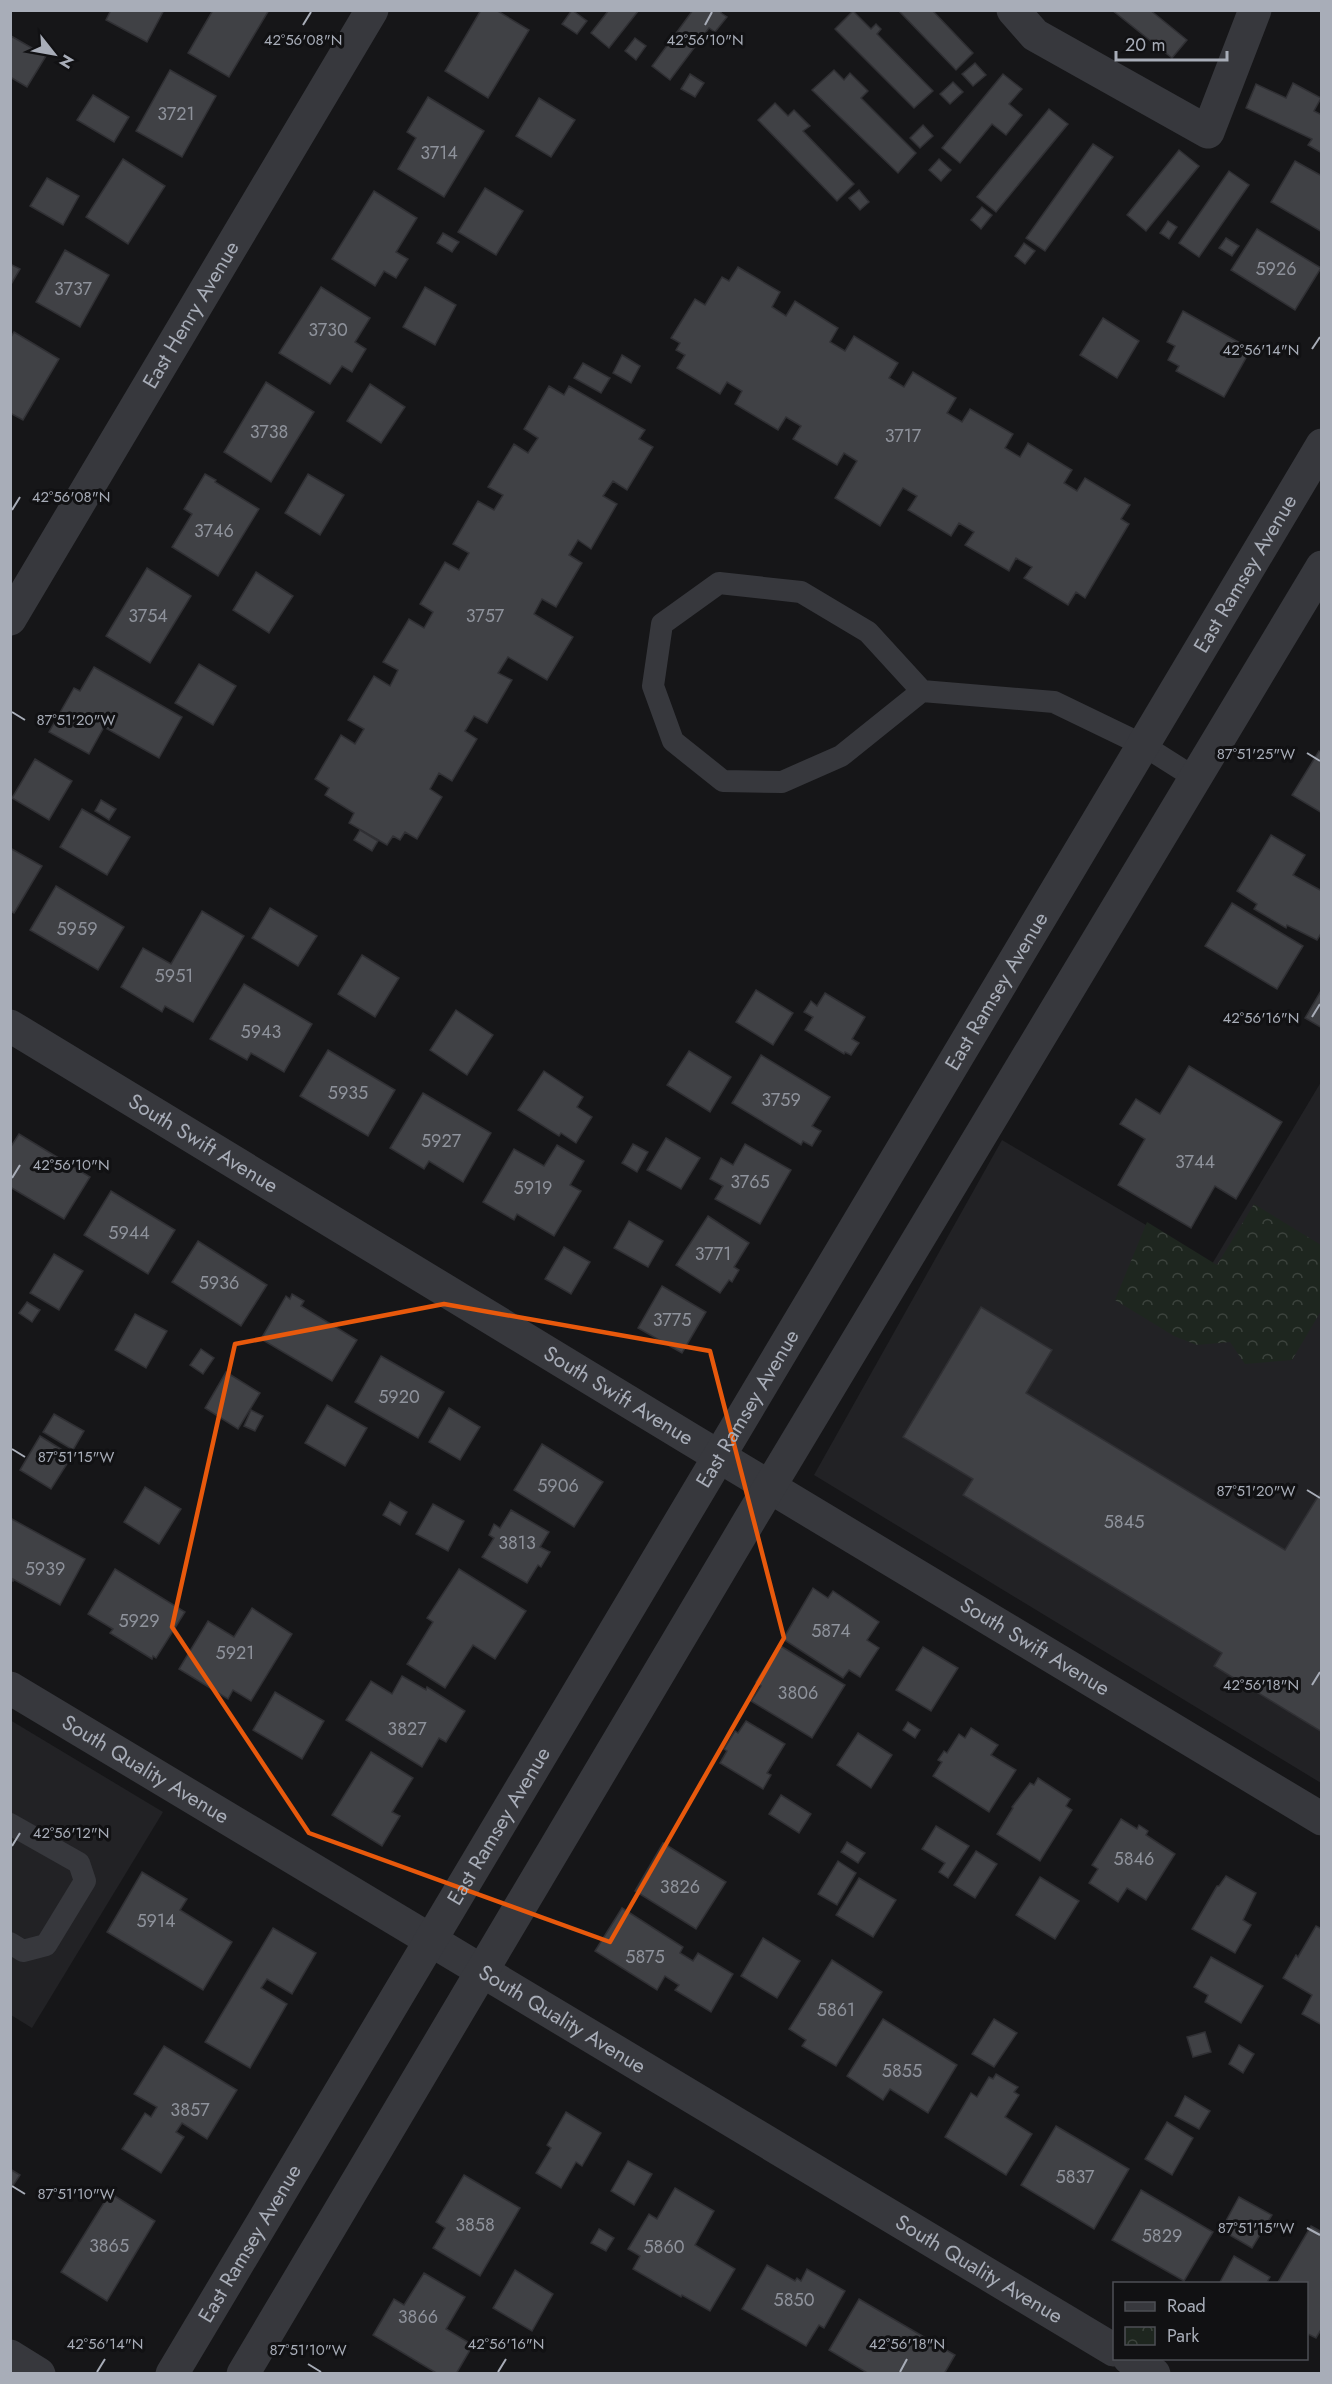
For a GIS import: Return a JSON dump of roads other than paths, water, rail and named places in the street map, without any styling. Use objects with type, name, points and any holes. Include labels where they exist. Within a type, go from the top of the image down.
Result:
[{"type":"street","name":"East Henry Avenue","points":[[10,619],[372,10]]},
{"type":"street","points":[[1012,10],[1035,35],[1208,132],[1255,10]]},
{"type":"street","name":"East Ramsey Avenue","points":[[172,2373],[1322,445]]},
{"type":"street","points":[[243,2373],[770,1487],[1322,567]]},
{"type":"street","name":"South Swift Avenue","points":[[10,1026],[719,1457],[1322,1819]]},
{"type":"street","name":"South Quality Avenue","points":[[10,1688],[1113,2349]]},
{"type":"street","points":[[10,2356],[39,2373]]},
{"type":"street","points":[[1132,2360],[1154,2373]]},
{"type":"lane","points":[[922,691],[841,756],[782,782],[770,782],[723,781],[673,741],[653,687],[662,624],[719,583],[801,592],[868,632],[922,691],[1054,702],[1143,745],[1195,778]]},
{"type":"lane","points":[[10,1824],[79,1863],[85,1881],[46,1945],[23,1951],[10,1943]]}]
